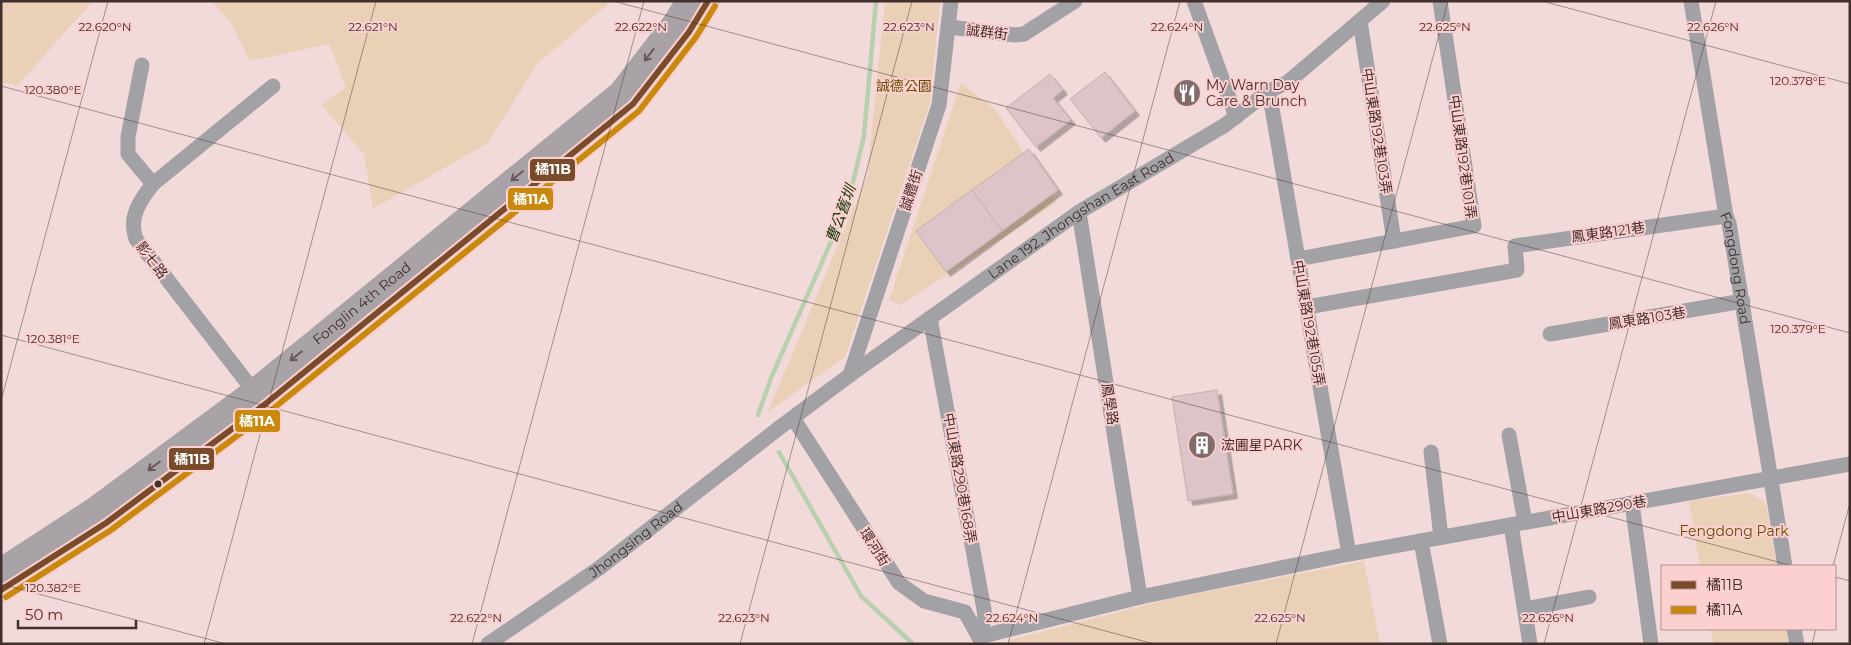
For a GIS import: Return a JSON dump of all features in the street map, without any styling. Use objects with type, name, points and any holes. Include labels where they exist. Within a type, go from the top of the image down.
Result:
[{"type":"main road","name":"Fonglin 4th Road","points":[[259,398],[620,93],[675,22],[688,1]]},
{"type":"main road","name":"Fonglin 4th Road","points":[[6,572],[96,508],[259,398],[634,104],[689,32],[708,1]]},
{"type":"street","name":"誠體街","points":[[850,375],[939,105],[952,1]]},
{"type":"street","name":"誠群街","points":[[949,27],[1015,35],[1024,34],[1075,1]]},
{"type":"street","points":[[1194,1],[1236,117]]},
{"type":"street","name":"Lane 192, Jhongshan East Road","points":[[779,428],[850,375],[1080,212],[1236,117],[1269,91],[1288,82],[1383,1]]},
{"type":"street","name":"中山東路192巷101弄","points":[[1298,259],[1474,226],[1440,1]]},
{"type":"street","name":"Fongdong Road","points":[[1691,1],[1726,216],[1729,223],[1743,302],[1784,565]]},
{"type":"street","name":"中山東路192巷103弄","points":[[1360,21],[1394,241]]},
{"type":"street","points":[[142,65],[128,137],[128,154],[153,184]]},
{"type":"street","name":"影七路","points":[[259,398],[136,239],[132,229],[134,217],[142,197],[153,184],[273,86]]},
{"type":"street","name":"中山東路192巷105弄","points":[[1269,91],[1349,554]]},
{"type":"street","name":"鳳學路","points":[[1080,212],[1140,597]]},
{"type":"street","name":"鳳東路121巷","points":[[1307,307],[1517,270],[1515,246],[1726,216]]},
{"type":"street","name":"鳳東路103巷","points":[[1550,334],[1743,302]]},
{"type":"street","name":"中山東路290巷168弄","points":[[930,318],[985,615],[981,641]]},
{"type":"street","name":"環河街","points":[[793,418],[899,583],[924,601],[965,612],[981,641]]},
{"type":"street","name":"Jhongsing Road","points":[[488,644],[598,569],[779,428]]},
{"type":"street","points":[[1509,435],[1530,644]]},
{"type":"street","points":[[1431,452],[1441,537]]},
{"type":"street","name":"中山東路290巷","points":[[981,641],[1140,597],[1349,554],[1850,464]]},
{"type":"street","points":[[1632,503],[1651,644]]},
{"type":"street","points":[[1421,541],[1440,644]]},
{"type":"street","points":[[1525,609],[1589,597]]},
{"type":"street","points":[[1794,630],[1797,644]]},
{"type":"green space","points":[[1,1],[93,1],[18,85],[1,83]]},
{"type":"green space","points":[[212,1],[612,1],[538,63],[488,143],[373,209],[364,154],[321,105],[346,87],[329,44],[250,61],[230,22]]},
{"type":"green space","name":"誠德公園","points":[[885,1],[940,1],[930,102],[845,357],[768,412],[867,176]]},
{"type":"green space","points":[[961,83],[995,109],[1057,202],[901,305],[889,300]]},
{"type":"green space","name":"Fengdong Park","points":[[1749,493],[1766,503],[1777,565],[1700,565],[1689,501]]},
{"type":"green space","points":[[1364,561],[1380,644],[1008,644],[1009,640],[1170,599]]},
{"type":"green space","points":[[1711,630],[1788,630],[1790,644],[1713,644]]},
{"type":"building","points":[[1105,72],[1135,111],[1101,138],[1070,99]]},
{"type":"building","points":[[1050,74],[1063,90],[1053,98],[1071,120],[1036,147],[1006,108]]},
{"type":"building","points":[[1029,149],[1058,190],[1002,231],[972,190]]},
{"type":"building","points":[[972,190],[1002,231],[946,272],[916,231]]},
{"type":"building","name":"浤圃星PARK","points":[[1217,390],[1233,494],[1188,501],[1172,397]]},
{"type":"waterway","name":"曹公舊圳","points":[[758,415],[771,378],[848,203],[864,136],[876,1]]},
{"type":"waterway","name":"曹公舊圳","points":[[779,452],[861,596],[913,644]]},
{"type":"transit line","name":"橘11B","points":[[1,590],[106,523],[264,405],[633,104],[689,32],[708,1]]},
{"type":"transit line","name":"橘11A","points":[[6,597],[111,530],[269,412],[639,111],[696,37],[715,6]]},
{"type":"place","name":"My Warn Day Care & Brunch","points":[[1187,93]]},
{"type":"place","name":"浤圃星PARK","points":[[1202,445]]}]
